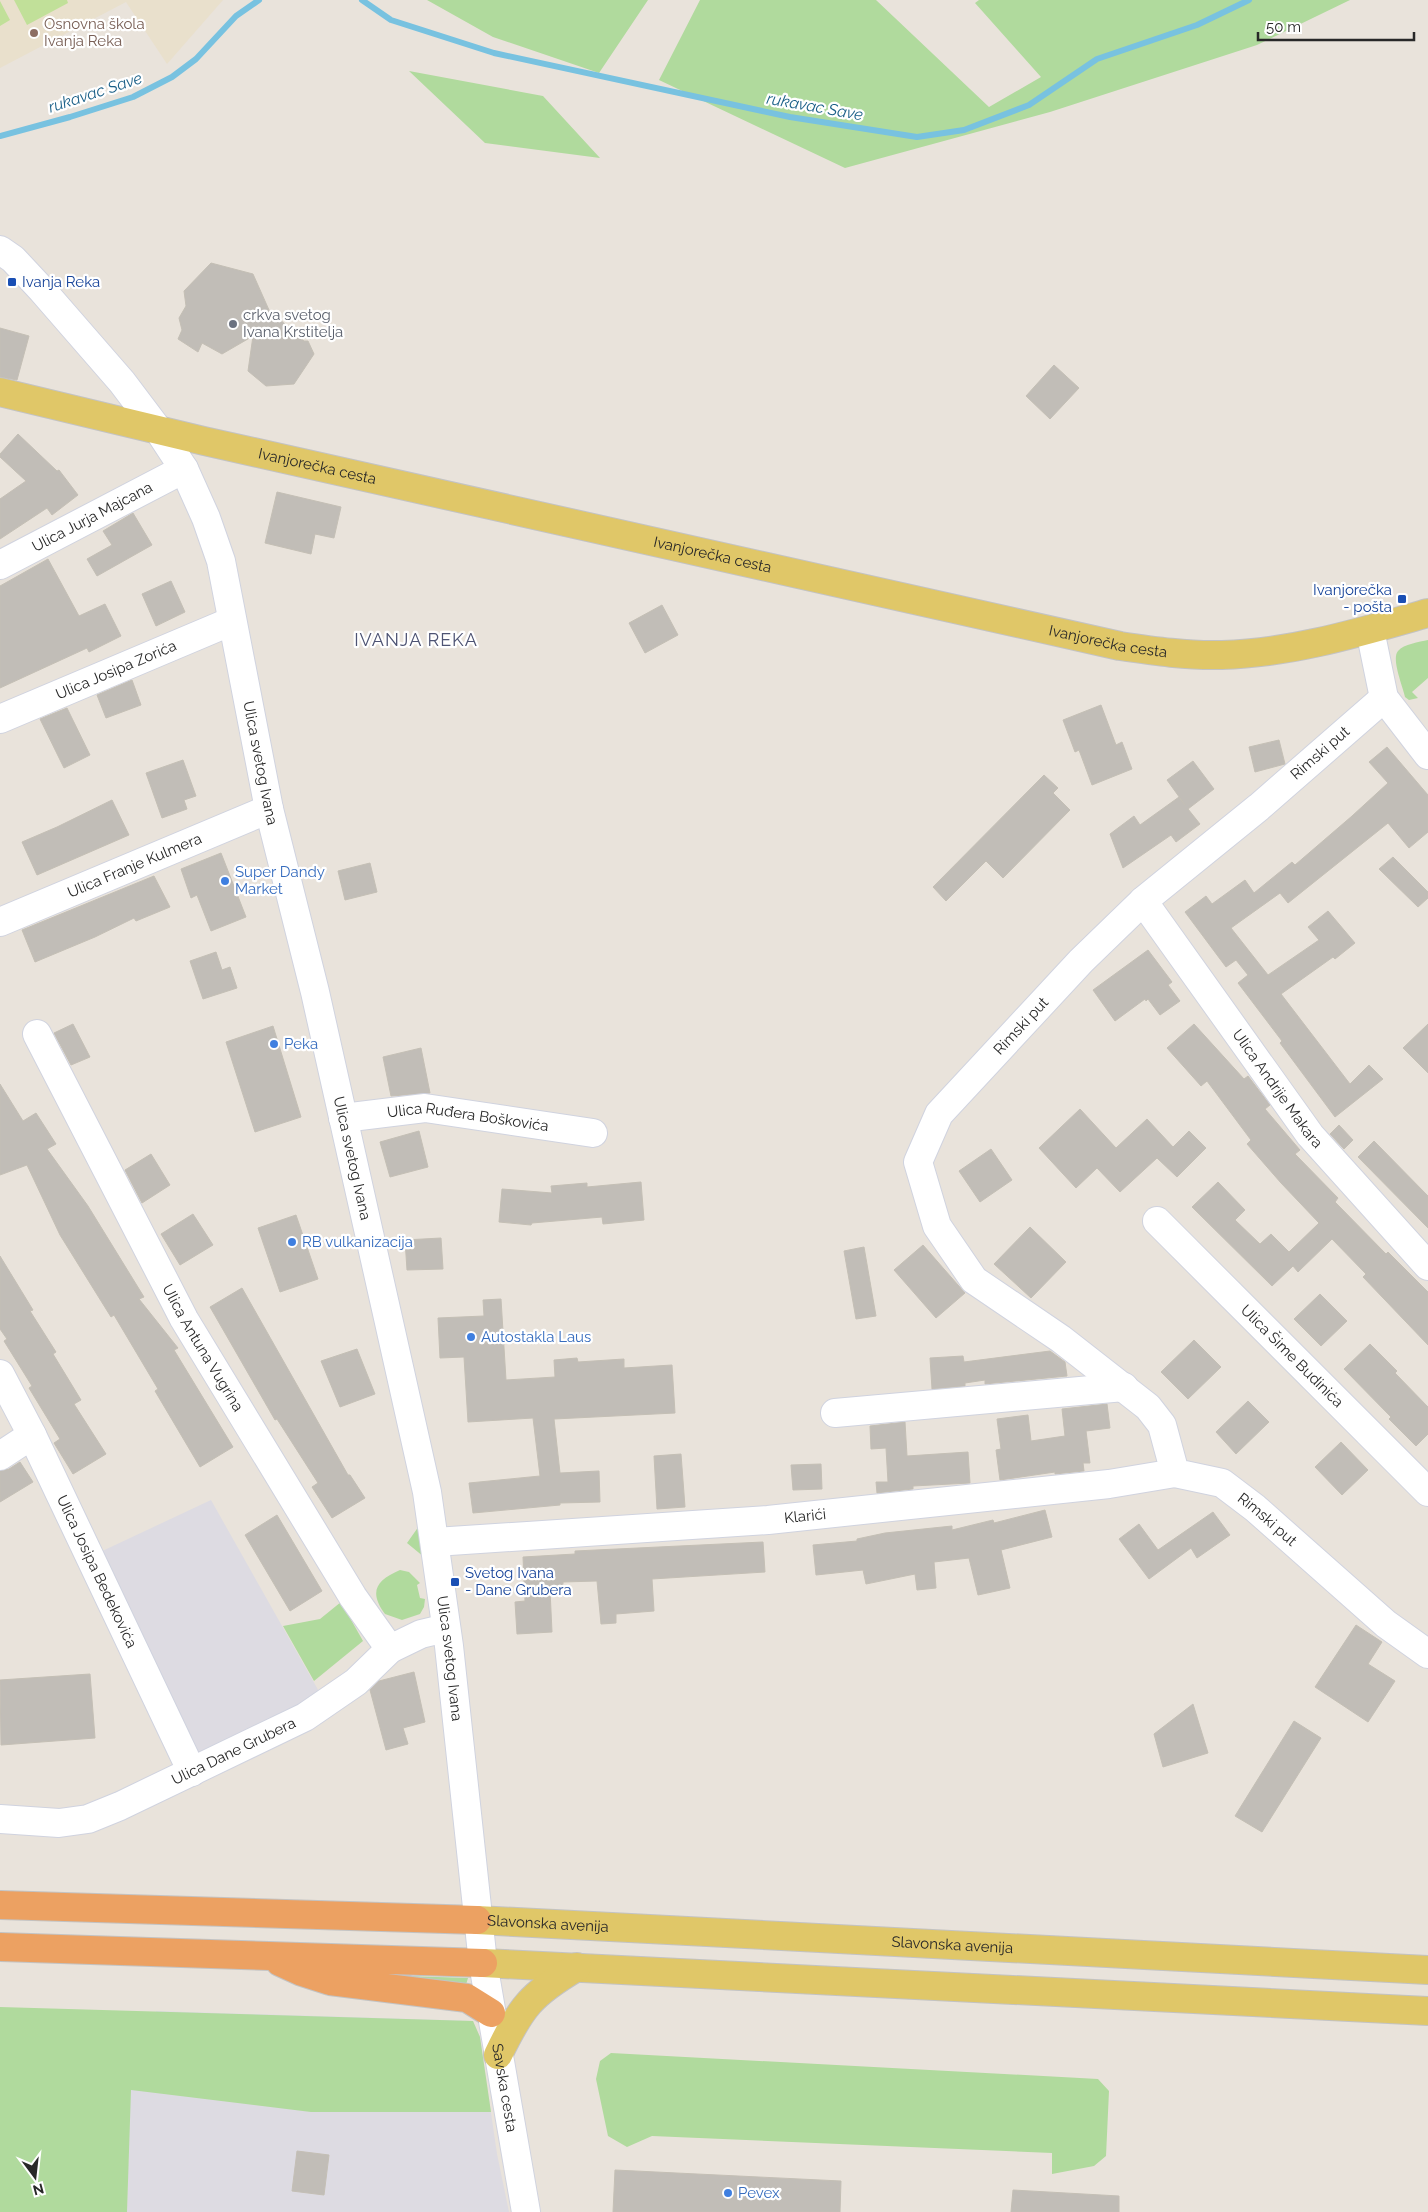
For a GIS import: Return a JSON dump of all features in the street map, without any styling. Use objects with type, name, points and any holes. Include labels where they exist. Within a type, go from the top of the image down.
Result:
[{"type":"highway","points":[[0,1905],[477,1920]]},
{"type":"highway","points":[[0,1947],[483,1963]]},
{"type":"highway","points":[[265,1955],[302,1972],[330,1981],[455,1995],[468,1998],[491,2013]]},
{"type":"main road","name":"Ivanjorečka cesta","points":[[0,392],[159,431],[1120,646],[1161,652],[1221,655],[1249,653],[1284,649],[1370,630],[1428,613]]},
{"type":"main road","name":"Slavonska avenija","points":[[477,1920],[1428,1970]]},
{"type":"main road","points":[[483,1963],[1428,2011]]},
{"type":"main road","points":[[498,2055],[522,2010],[535,1995],[549,1984],[578,1967]]},
{"type":"street","name":"Ulica svetog Ivana","points":[[0,250],[12,259],[42,290],[122,382],[159,431],[184,469],[206,518],[220,561],[269,809],[315,992],[422,1468],[435,1542],[446,1628],[483,1963]]},
{"type":"street","name":"Ulica Jurja Majcana","points":[[0,565],[184,469]]},
{"type":"street","name":"Ulica Josipa Zorića","points":[[0,719],[232,620]]},
{"type":"street","points":[[1370,630],[1384,698],[1428,756]]},
{"type":"street","name":"Rimski put","points":[[1384,698],[1259,807],[1143,901],[1081,961],[939,1114],[918,1162],[937,1226],[974,1280],[1061,1339],[1148,1407],[1162,1425],[1175,1473],[1222,1483],[1255,1508],[1386,1624],[1428,1654]]},
{"type":"street","name":"Ulica Franje Kulmera","points":[[0,922],[269,809]]},
{"type":"street","name":"Ulica Andrije Makara","points":[[1143,901],[1310,1135],[1428,1266]]},
{"type":"street","name":"Ulica Antuna Vugrina","points":[[37,1034],[184,1319],[352,1597],[390,1649]]},
{"type":"street","name":"Ulica Ruđera Boškovića","points":[[343,1118],[425,1108],[593,1134]]},
{"type":"street","name":"Ulica Šime Budinića","points":[[1157,1221],[1428,1492]]},
{"type":"street","name":"Ulica Josipa Bedekovića","points":[[0,1374],[32,1435],[192,1772]]},
{"type":"street","points":[[835,1414],[1124,1387]]},
{"type":"street","points":[[0,1456],[32,1435]]},
{"type":"street","name":"Klarići","points":[[435,1542],[768,1520],[1109,1484],[1175,1473]]},
{"type":"street","name":"Ulica Dane Grubera","points":[[0,1819],[59,1822],[88,1819],[192,1772],[304,1717],[356,1682],[390,1649],[420,1634],[446,1628]]},
{"type":"street","name":"Savska cesta","points":[[483,1963],[526,2212]]},
{"type":"shaded area","name":"Osnovna škola Ivanja Reka","points":[[0,0],[223,0],[167,64],[126,2],[0,68]]},
{"type":"shaded area","points":[[211,1500],[321,1695],[204,1754],[193,1755],[96,1554]]},
{"type":"shaded area","points":[[156,2011],[473,2021],[480,2037],[497,2154],[509,2212],[127,2212],[130,2090]]},
{"type":"green space","points":[[14,0],[67,0],[68,3],[27,25]]},
{"type":"green space","points":[[427,0],[648,0],[599,73],[493,37]]},
{"type":"green space","points":[[700,0],[876,0],[989,107],[1041,77],[975,3],[979,0],[1350,0],[1257,45],[1050,112],[845,168],[659,80]]},
{"type":"green space","points":[[0,1],[10,20],[0,26]]},
{"type":"green space","points":[[409,71],[543,96],[600,158],[485,143]]},
{"type":"green space","points":[[1428,640],[1428,678],[1412,692],[1418,698],[1409,700],[1405,697],[1400,680],[1396,655],[1404,647]]},
{"type":"green space","points":[[419,1526],[424,1557],[407,1543]]},
{"type":"green space","points":[[400,1570],[409,1572],[420,1583],[417,1585],[420,1598],[425,1599],[424,1607],[420,1614],[402,1620],[385,1614],[376,1593],[381,1582]]},
{"type":"green space","points":[[341,1602],[363,1641],[314,1681],[283,1626],[320,1619]]},
{"type":"green space","points":[[344,1974],[468,1978],[465,1988]]},
{"type":"green space","points":[[0,2007],[473,2021],[480,2037],[491,2112],[311,2112],[131,2090],[127,2212],[0,2212]]},
{"type":"green space","points":[[611,2053],[1098,2079],[1109,2091],[1106,2156],[1094,2166],[1052,2174],[1052,2153],[652,2136],[627,2147],[608,2136],[596,2079],[600,2061]]},
{"type":"building","name":"crkva svetog Ivana Krstitelja","points":[[211,263],[253,274],[269,310],[304,341],[308,341],[314,354],[294,384],[266,386],[248,371],[253,336],[222,354],[202,343],[198,352],[178,339],[182,330],[179,318],[186,306],[184,291]]},
{"type":"building","points":[[0,328],[29,336],[17,380],[0,377]]},
{"type":"building","points":[[1054,365],[1079,388],[1050,419],[1026,396]]},
{"type":"building","points":[[18,434],[57,471],[59,470],[78,495],[52,515],[47,508],[0,539],[0,499],[26,481],[0,457],[0,454]]},
{"type":"building","points":[[277,492],[341,507],[334,538],[315,534],[311,554],[265,543]]},
{"type":"building","points":[[133,513],[152,545],[97,576],[87,559],[112,545],[103,531]]},
{"type":"building","points":[[48,559],[79,616],[105,604],[121,636],[89,652],[87,648],[0,688],[0,586]]},
{"type":"building","points":[[171,581],[185,612],[156,626],[142,594]]},
{"type":"building","points":[[662,605],[678,635],[645,653],[629,623]]},
{"type":"building","points":[[132,680],[141,705],[106,718],[97,695]]},
{"type":"building","points":[[1101,705],[1116,745],[1122,742],[1132,769],[1092,785],[1079,750],[1075,752],[1063,720]]},
{"type":"building","points":[[67,708],[90,755],[64,768],[40,719]]},
{"type":"building","points":[[1279,740],[1285,764],[1255,772],[1249,747]]},
{"type":"building","points":[[1387,747],[1428,795],[1428,832],[1409,848],[1388,823],[1288,903],[1280,893],[1231,928],[1268,975],[1319,940],[1308,927],[1328,911],[1355,943],[1335,959],[1333,957],[1281,994],[1350,1084],[1369,1065],[1383,1079],[1335,1117],[1280,1043],[1282,1041],[1238,983],[1248,975],[1236,960],[1226,967],[1185,912],[1206,896],[1212,904],[1245,880],[1254,893],[1292,862],[1295,865],[1388,783],[1369,762]]},
{"type":"building","points":[[183,760],[196,796],[184,800],[187,809],[162,818],[146,773]]},
{"type":"building","points":[[1193,761],[1214,789],[1188,809],[1200,824],[1176,842],[1171,835],[1123,868],[1110,834],[1134,816],[1140,825],[1179,797],[1185,805],[1167,780]]},
{"type":"building","points":[[1044,775],[1058,788],[1053,793],[1070,810],[1003,878],[986,861],[946,901],[933,887]]},
{"type":"building","points":[[112,800],[129,835],[37,875],[22,842]]},
{"type":"building","points":[[221,853],[246,917],[211,931],[197,895],[191,898],[181,869]]},
{"type":"building","points":[[1393,857],[1428,892],[1428,898],[1418,907],[1379,869]]},
{"type":"building","points":[[370,863],[377,892],[345,900],[338,871]]},
{"type":"building","points":[[154,876],[170,907],[136,921],[134,918],[95,937],[35,962],[22,930]]},
{"type":"building","points":[[1148,950],[1172,982],[1168,985],[1180,1001],[1160,1015],[1148,999],[1146,1001],[1145,999],[1115,1021],[1093,990]]},
{"type":"building","points":[[216,952],[222,970],[230,967],[237,988],[203,999],[190,961]]},
{"type":"building","points":[[73,1024],[90,1057],[71,1065],[54,1033]]},
{"type":"building","points":[[1194,1024],[1244,1079],[1248,1076],[1270,1105],[1265,1109],[1300,1150],[1295,1154],[1338,1198],[1335,1202],[1386,1254],[1388,1252],[1428,1292],[1428,1345],[1363,1277],[1366,1274],[1332,1239],[1298,1272],[1293,1266],[1272,1286],[1192,1207],[1218,1182],[1245,1210],[1235,1220],[1260,1244],[1271,1234],[1289,1252],[1319,1223],[1247,1144],[1251,1140],[1207,1081],[1201,1086],[1167,1048]]},
{"type":"building","points":[[1428,1024],[1428,1073],[1403,1048]]},
{"type":"building","points":[[273,1026],[301,1117],[255,1132],[226,1042]]},
{"type":"building","points":[[421,1048],[430,1093],[391,1096],[383,1057]]},
{"type":"building","points":[[0,1084],[23,1121],[36,1113],[56,1144],[47,1149],[88,1206],[144,1297],[139,1299],[178,1348],[174,1350],[233,1447],[200,1467],[155,1391],[158,1389],[114,1315],[111,1317],[60,1235],[27,1165],[0,1175]]},
{"type":"building","points":[[1080,1109],[1116,1148],[1147,1119],[1173,1147],[1189,1131],[1206,1148],[1177,1177],[1157,1158],[1120,1192],[1097,1168],[1076,1188],[1039,1148]]},
{"type":"building","points":[[1339,1125],[1353,1140],[1344,1149],[1330,1134]]},
{"type":"building","points":[[419,1131],[428,1167],[390,1177],[380,1142]]},
{"type":"building","points":[[1374,1141],[1428,1196],[1428,1228],[1358,1157]]},
{"type":"building","points":[[991,1149],[1012,1180],[980,1202],[959,1171]]},
{"type":"building","points":[[151,1154],[170,1185],[142,1203],[125,1170]]},
{"type":"building","points":[[641,1182],[644,1220],[603,1224],[602,1217],[532,1223],[531,1225],[499,1222],[502,1189],[552,1193],[551,1186],[587,1183],[587,1187]]},
{"type":"building","points":[[193,1214],[213,1245],[180,1265],[161,1234]]},
{"type":"building","points":[[296,1215],[318,1279],[280,1292],[258,1228]]},
{"type":"building","points":[[1030,1227],[1066,1262],[1031,1298],[994,1264]]},
{"type":"building","points":[[441,1238],[443,1269],[407,1270],[405,1240]]},
{"type":"building","points":[[923,1245],[965,1293],[936,1318],[894,1270]]},
{"type":"building","points":[[864,1247],[876,1316],[856,1319],[844,1251]]},
{"type":"building","points":[[0,1256],[33,1310],[30,1311],[56,1352],[53,1354],[81,1400],[74,1404],[106,1454],[73,1474],[54,1443],[60,1439],[29,1388],[32,1386],[4,1341],[7,1339],[0,1329]]},
{"type":"building","points":[[242,1288],[348,1475],[350,1475],[365,1498],[332,1518],[312,1487],[318,1483],[277,1419],[275,1420],[210,1307]]},
{"type":"building","points":[[1320,1294],[1347,1321],[1321,1346],[1294,1319]]},
{"type":"building","points":[[501,1299],[506,1380],[555,1377],[554,1360],[577,1358],[578,1362],[624,1359],[624,1368],[672,1365],[675,1413],[554,1419],[560,1473],[599,1471],[600,1502],[560,1503],[560,1505],[473,1513],[469,1483],[540,1476],[533,1418],[468,1422],[464,1357],[440,1358],[438,1318],[484,1316],[483,1300]]},
{"type":"building","points":[[1194,1340],[1221,1367],[1188,1399],[1161,1372]]},
{"type":"building","points":[[1370,1344],[1397,1371],[1395,1373],[1428,1407],[1428,1434],[1416,1446],[1389,1419],[1391,1417],[1344,1369]]},
{"type":"building","points":[[357,1349],[375,1394],[340,1407],[321,1361]]},
{"type":"building","points":[[1050,1351],[1065,1362],[1067,1376],[985,1384],[985,1380],[965,1383],[965,1386],[932,1389],[930,1358],[963,1356],[964,1362]]},
{"type":"building","points":[[1248,1401],[1269,1422],[1236,1454],[1216,1432]]},
{"type":"building","points":[[1107,1404],[1110,1428],[1086,1431],[1090,1463],[1083,1463],[1084,1471],[1055,1474],[1055,1472],[1000,1480],[996,1450],[1001,1449],[997,1419],[1028,1415],[1031,1441],[1065,1436],[1062,1409]]},
{"type":"building","points":[[905,1422],[907,1456],[968,1452],[970,1483],[913,1486],[913,1489],[877,1493],[876,1482],[888,1482],[886,1448],[871,1449],[870,1426]]},
{"type":"building","points":[[1341,1442],[1368,1470],[1342,1495],[1315,1467]]},
{"type":"building","points":[[681,1454],[685,1507],[657,1509],[654,1456]]},
{"type":"building","points":[[20,1462],[33,1482],[0,1502],[0,1471],[9,1469]]},
{"type":"building","points":[[821,1464],[822,1489],[793,1490],[791,1465]]},
{"type":"building","points":[[1045,1510],[1052,1537],[1001,1550],[1010,1588],[978,1595],[969,1558],[934,1562],[936,1588],[917,1590],[915,1574],[866,1584],[863,1570],[816,1575],[813,1545],[857,1541],[857,1539],[885,1533],[952,1526],[952,1530],[993,1520],[994,1523]]},
{"type":"building","points":[[1213,1512],[1230,1535],[1197,1558],[1191,1548],[1149,1579],[1119,1539],[1139,1524],[1158,1550]]},
{"type":"building","points":[[277,1515],[322,1591],[290,1611],[245,1535]]},
{"type":"building","points":[[763,1542],[765,1572],[652,1579],[654,1611],[616,1614],[616,1623],[601,1624],[597,1581],[563,1582],[563,1589],[550,1590],[552,1632],[517,1634],[515,1602],[525,1601],[523,1557],[575,1554],[575,1551]]},
{"type":"building","points":[[1356,1625],[1382,1642],[1368,1664],[1395,1681],[1368,1722],[1315,1687]]},
{"type":"building","points":[[414,1672],[425,1722],[403,1728],[408,1744],[386,1750],[370,1690],[379,1681]]},
{"type":"building","points":[[90,1674],[95,1738],[1,1745],[0,1680]]},
{"type":"building","points":[[1193,1704],[1208,1753],[1163,1767],[1154,1734]]},
{"type":"building","points":[[1294,1721],[1321,1738],[1262,1832],[1235,1816]]},
{"type":"building","points":[[297,2151],[329,2155],[324,2195],[292,2191]]},
{"type":"building","name":"Pevex","points":[[615,2170],[841,2181],[840,2212],[613,2212]]},
{"type":"building","points":[[1013,2190],[1119,2196],[1119,2212],[1011,2212]]},
{"type":"waterway","name":"rukavac Save","points":[[0,136],[133,97],[172,77],[196,59],[236,16],[259,0]]},
{"type":"waterway","name":"rukavac Save","points":[[362,0],[391,20],[494,53],[790,117],[917,137],[964,130],[1029,105],[1097,59],[1197,25],[1249,0]]},
{"type":"place","name":"Osnovna škola Ivanja Reka","points":[[34,33]]},
{"type":"place","name":"Ivanja Reka","points":[[12,282]]},
{"type":"place","name":"crkva svetog Ivana Krstitelja","points":[[233,324]]},
{"type":"place","name":"Ivanjorečka - pošta","points":[[1402,599]]},
{"type":"place","name":"Super Dandy Market","points":[[225,881]]},
{"type":"place","name":"Peka","points":[[274,1044]]},
{"type":"place","name":"RB vulkanizacija","points":[[292,1242]]},
{"type":"place","name":"Autostakla Laus","points":[[471,1337]]},
{"type":"place","name":"Svetog Ivana - Dane Grubera","points":[[455,1582]]},
{"type":"place","name":"Pevex","points":[[728,2193]]},
{"type":"district","name":"IVANJA REKA","points":[[416,640]]}]
